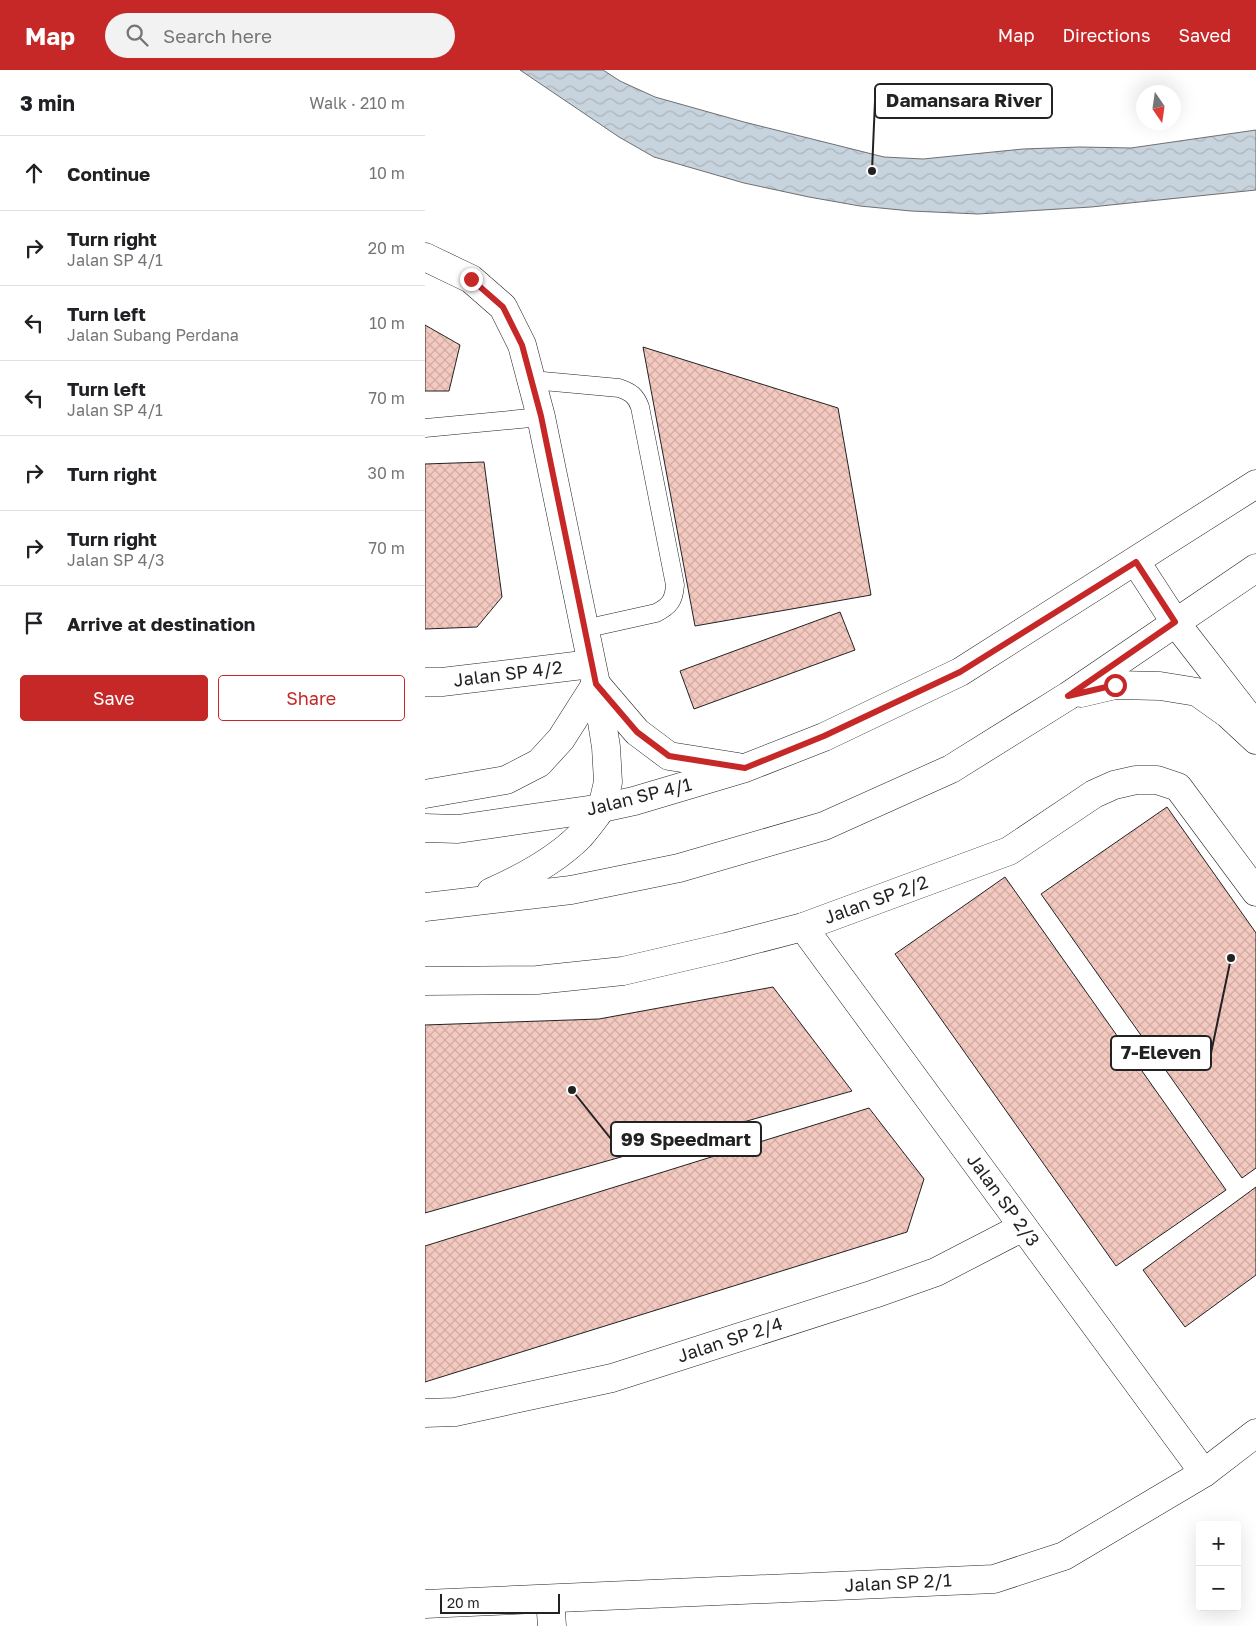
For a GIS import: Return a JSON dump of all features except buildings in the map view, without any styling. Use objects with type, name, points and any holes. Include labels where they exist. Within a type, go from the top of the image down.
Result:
[{"type":"street","points":[[425,257],[471,279],[503,307],[522,345],[541,416],[594,674],[606,747],[608,782],[602,808],[580,836],[555,857],[519,880],[466,902]]},
{"type":"street","name":"Jalan SP 4/1","points":[[425,828],[458,828],[602,808],[634,801],[745,768],[824,736],[960,672],[1136,562],[1256,484]]},
{"type":"street","points":[[1136,562],[1175,622],[1256,726]]},
{"type":"street","points":[[425,907],[571,890],[679,868],[824,826],[951,769],[1068,696],[1256,568]]},
{"type":"street","points":[[594,674],[637,732],[669,756],[745,768]]},
{"type":"street","points":[[425,794],[506,780],[539,763],[561,739],[594,674]]},
{"type":"street","name":"Jalan SP 4/2","points":[[425,682],[594,674]]},
{"type":"street","points":[[1068,696],[1115,685],[1160,686],[1197,692],[1229,714],[1256,740]]},
{"type":"street","name":"Jalan SP 2/2","points":[[425,981],[537,980],[623,971],[803,927],[1009,851],[1094,794],[1114,785],[1136,780],[1157,780],[1178,787],[1256,892]]},
{"type":"street","name":"Jalan SP 2/3","points":[[803,927],[1204,1473]]},
{"type":"street","name":"Jalan SP 2/4","points":[[425,1413],[455,1412],[612,1378],[874,1294],[936,1272],[1023,1227]]},
{"type":"street","name":"Jalan SP 2/1","points":[[425,1604],[994,1579],[1064,1556],[1204,1473],[1256,1433]]},
{"type":"street","points":[[550,1599],[552,1626]]},
{"type":"lane","points":[[532,380],[619,388],[637,398],[640,407],[675,585],[674,597],[667,607],[656,613],[584,629]]},
{"type":"lane","points":[[425,428],[541,416]]},
{"type":"water","points":[[520,70],[603,70],[620,81],[655,97],[744,122],[884,157],[923,159],[1023,149],[1131,148],[1256,130],[1256,190],[1091,207],[978,214],[911,211],[860,206],[744,183],[654,157],[619,137]]},
{"type":"place","name":"Damansara River","points":[[872,171]]},
{"type":"place","name":"7-Eleven","points":[[1231,958]]},
{"type":"place","name":"99 Speedmart","points":[[572,1090]]},
{"type":"route","points":[[471,279],[503,307],[522,345],[541,416],[596,684],[637,732],[669,756],[745,768],[824,736],[960,672],[1136,562],[1175,622],[1068,696],[1115,685]]}]
